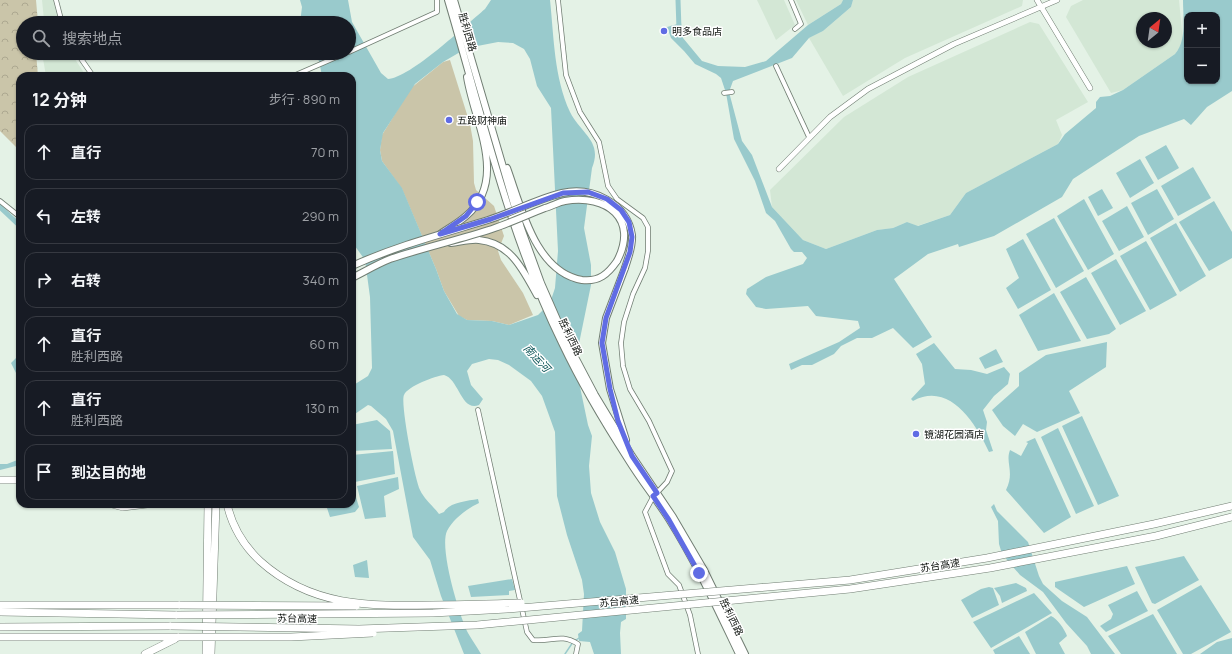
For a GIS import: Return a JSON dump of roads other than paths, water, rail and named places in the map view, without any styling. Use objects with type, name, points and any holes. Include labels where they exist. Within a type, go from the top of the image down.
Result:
[{"type":"highway","points":[[1,480],[16,480]]},
{"type":"highway","name":"苏台高速","points":[[0,612],[177,615],[433,614],[850,580],[987,558],[1154,524],[1232,506]]},
{"type":"highway","points":[[206,654],[208,508]]},
{"type":"highway","points":[[211,654],[216,508]]},
{"type":"highway","points":[[228,508],[230,516],[248,550],[271,570],[302,589],[326,598],[376,606]]},
{"type":"highway","name":"苏台高速","points":[[0,627],[171,626],[359,629],[477,625],[850,590],[990,568],[1149,538],[1232,517]]},
{"type":"highway","points":[[0,605],[376,606],[587,602]]},
{"type":"highway","points":[[0,637],[291,637],[477,625]]},
{"type":"highway","points":[[145,654],[179,637]]},
{"type":"main road","name":"胜利西路","points":[[448,0],[459,29]]},
{"type":"main road","name":"胜利西路","points":[[454,0],[465,52],[515,229],[536,285],[562,343],[591,399],[655,495],[673,517],[704,570],[745,654]]},
{"type":"main road","name":"胜利西路","points":[[465,52],[490,124],[521,228],[541,283],[577,360],[699,573],[739,654]]},
{"type":"main road","points":[[440,234],[466,216],[484,192],[487,172],[487,155],[470,93],[465,52]]},
{"type":"main road","points":[[356,276],[388,260],[492,229],[564,201],[588,200],[606,206],[616,213],[622,224],[625,235],[623,250],[617,261],[602,278],[588,280],[576,279],[562,273],[549,262],[534,241],[490,124]]},
{"type":"main road","points":[[356,264],[384,251],[491,219],[563,193],[588,192],[607,199],[621,210],[629,222],[632,237],[625,268],[606,318],[602,343],[610,389],[618,421],[632,456]]},
{"type":"main road","points":[[441,244],[478,240],[495,243],[509,252],[521,266],[562,343]]},
{"type":"street","points":[[56,0],[60,16]]},
{"type":"street","points":[[356,49],[438,12],[437,0]]},
{"type":"street","points":[[558,0],[566,75],[580,112],[599,142],[608,186],[617,199],[643,218],[648,227],[648,251],[645,268],[633,294],[624,322],[621,343],[623,366],[630,389],[649,421],[672,471],[667,482],[655,495],[645,512],[668,574],[679,585],[690,615],[698,654]]},
{"type":"street","points":[[791,0],[801,24],[795,30]]},
{"type":"street","points":[[1038,0],[1090,88]]},
{"type":"street","points":[[779,169],[830,116],[868,89],[954,44],[1057,0]]},
{"type":"street","points":[[82,60],[90,72]]},
{"type":"street","points":[[302,72],[330,60]]},
{"type":"street","points":[[776,66],[809,137]]},
{"type":"street","points":[[724,93],[732,92]]},
{"type":"street","points":[[0,201],[16,214]]},
{"type":"street","points":[[478,410],[527,632],[533,640],[542,641],[565,637],[578,644],[576,654]]},
{"type":"water","points":[[300,0],[348,0],[351,16],[301,16],[302,7]]},
{"type":"water","name":"南运河","points":[[491,0],[550,0],[558,71],[565,99],[570,112],[593,144],[595,151],[584,228],[591,265],[591,285],[575,363],[588,425],[592,436],[589,466],[591,493],[600,522],[615,552],[626,589],[626,619],[621,622],[620,633],[621,654],[594,654],[590,642],[579,641],[578,634],[582,631],[584,594],[582,580],[567,535],[557,496],[555,432],[542,396],[531,381],[509,365],[498,360],[489,359],[472,364],[467,371],[471,385],[483,399],[479,405],[473,406],[468,404],[453,382],[444,375],[428,379],[411,388],[404,395],[403,401],[412,458],[420,490],[424,497],[439,514],[444,512],[450,506],[459,502],[478,499],[479,503],[470,508],[453,522],[447,531],[445,540],[448,566],[455,597],[468,633],[481,654],[464,654],[441,596],[430,560],[413,537],[393,431],[386,419],[371,406],[368,405],[356,413],[356,384],[368,376],[372,368],[370,297],[365,260],[356,248],[356,72],[321,72],[319,61],[356,60],[356,29],[381,73],[388,79],[410,70],[438,50],[485,9]],"holes":[[[498,42],[513,43],[524,49],[530,59],[537,86],[551,108],[558,251],[555,288],[550,303],[538,315],[509,325],[492,321],[467,320],[457,314],[444,291],[402,188],[382,161],[380,150],[383,133],[415,84],[443,62],[467,48]]]},
{"type":"water","points":[[843,0],[853,0],[851,7],[823,31],[809,38],[792,58],[733,81],[729,92],[742,141],[752,155],[772,207],[803,240],[826,249],[877,230],[893,228],[907,222],[918,226],[950,215],[966,193],[1058,144],[1065,134],[1096,108],[1096,102],[1100,97],[1110,96],[1123,90],[1175,54],[1179,48],[1183,36],[1183,0],[1232,0],[1232,91],[1207,107],[1191,125],[1184,119],[1139,136],[1073,179],[1062,197],[994,236],[959,247],[958,244],[928,254],[894,279],[932,337],[913,348],[893,328],[872,338],[857,338],[841,346],[834,354],[812,365],[802,365],[791,370],[789,364],[839,342],[860,328],[858,321],[816,316],[808,306],[766,309],[756,307],[746,294],[747,289],[766,277],[803,264],[807,258],[802,252],[794,252],[791,249],[775,221],[766,213],[755,181],[734,139],[726,93],[721,78],[695,64],[671,38],[667,27],[681,23],[683,38],[702,61],[718,66],[745,67],[766,61],[808,25],[841,4]]},
{"type":"water","points":[[1166,145],[1179,168],[1158,180],[1145,157]]},
{"type":"water","points":[[1140,159],[1154,183],[1130,198],[1116,173]]},
{"type":"water","points":[[1193,167],[1211,198],[1178,216],[1161,186]]},
{"type":"water","points":[[1102,189],[1113,208],[1098,216],[1088,197]]},
{"type":"water","points":[[1157,189],[1174,219],[1148,235],[1131,203]]},
{"type":"water","points":[[1084,199],[1114,254],[1088,270],[1057,216]]},
{"type":"water","points":[[1214,201],[1232,232],[1232,258],[1209,271],[1179,222]]},
{"type":"water","points":[[1127,206],[1144,237],[1119,251],[1102,221]]},
{"type":"water","points":[[1054,218],[1084,271],[1056,288],[1026,234]]},
{"type":"water","points":[[1176,223],[1206,276],[1180,292],[1150,238]]},
{"type":"water","points":[[1023,239],[1051,290],[1018,309],[1006,288],[1019,278],[1006,249]]},
{"type":"water","points":[[1146,241],[1177,295],[1150,310],[1120,256]]},
{"type":"water","points":[[1116,259],[1146,311],[1120,325],[1091,273]]},
{"type":"water","points":[[1086,277],[1116,329],[1109,334],[1087,339],[1060,292]]},
{"type":"water","points":[[1054,293],[1081,341],[1038,351],[1019,315]]},
{"type":"water","points":[[1107,342],[1106,367],[1069,391],[1080,413],[1037,432],[1023,424],[1015,436],[1003,426],[992,410],[1019,386],[1019,373],[1046,355]]},
{"type":"water","points":[[934,343],[955,369],[971,370],[987,374],[1004,367],[1010,374],[1008,384],[994,396],[983,410],[987,422],[986,430],[993,451],[989,452],[977,429],[969,418],[960,408],[950,401],[939,397],[926,396],[913,401],[911,399],[925,384],[922,364],[916,354]]},
{"type":"water","points":[[996,349],[1003,362],[985,369],[979,358]]},
{"type":"water","points":[[16,358],[16,373],[11,363]]},
{"type":"water","points":[[1082,416],[1119,496],[1098,505],[1062,426]]},
{"type":"water","points":[[377,420],[390,431],[392,449],[356,451],[356,424]]},
{"type":"water","points":[[1058,428],[1094,506],[1076,514],[1041,437]]},
{"type":"water","points":[[1035,438],[1071,517],[1044,533],[1006,490],[1010,478],[1010,450],[1021,456],[1028,443],[1026,442]]},
{"type":"water","points":[[393,451],[395,474],[356,482],[356,455]]},
{"type":"water","points":[[16,461],[16,466],[0,470],[0,464],[7,464]]},
{"type":"water","points":[[398,477],[399,489],[384,496],[386,517],[365,519],[357,486]]},
{"type":"water","points":[[356,497],[359,507],[355,512],[330,517],[327,508],[356,508]]},
{"type":"water","points":[[994,504],[997,511],[1028,542],[1043,584],[1062,601],[1087,617],[1115,654],[1091,654],[1087,646],[1066,623],[1043,592],[1020,575],[1002,554],[999,544],[998,521],[991,507]]},
{"type":"water","points":[[1184,556],[1199,580],[1155,604],[1152,603],[1135,567]]},
{"type":"water","points":[[367,560],[369,578],[355,577],[353,565]]},
{"type":"water","points":[[1127,566],[1135,584],[1084,607],[1055,587],[1055,582]]},
{"type":"water","points":[[512,579],[515,590],[509,591],[509,595],[471,597],[468,586]]},
{"type":"water","points":[[1016,583],[1026,588],[1027,591],[1002,603],[1000,596],[994,588]]},
{"type":"water","points":[[1201,585],[1231,632],[1191,654],[1183,654],[1157,610]]},
{"type":"water","points":[[989,587],[993,588],[999,605],[972,618],[961,600],[981,589]]},
{"type":"water","points":[[1137,591],[1148,611],[1106,632],[1100,626],[1111,619],[1113,614],[1108,605]]},
{"type":"water","points":[[1034,593],[1052,613],[991,648],[973,622]]},
{"type":"water","points":[[1153,614],[1177,654],[1121,654],[1108,636]]},
{"type":"water","points":[[1051,616],[1060,624],[1067,636],[1059,643],[1065,654],[1036,654],[1025,632]]},
{"type":"water","points":[[1019,636],[1030,654],[995,654],[993,650]]},
{"type":"water","points":[[1232,638],[1232,654],[1200,654],[1217,642]]},
{"type":"waterway","points":[[678,0],[679,29]]},
{"type":"waterway","points":[[0,207],[16,222]]},
{"type":"waterway","points":[[565,654],[573,642],[579,638]]},
{"type":"place","name":"明多食品店","points":[[664,31]]},
{"type":"place","name":"五路财神庙","points":[[449,120]]},
{"type":"place","name":"镜湖花园酒店","points":[[916,434]]}]
